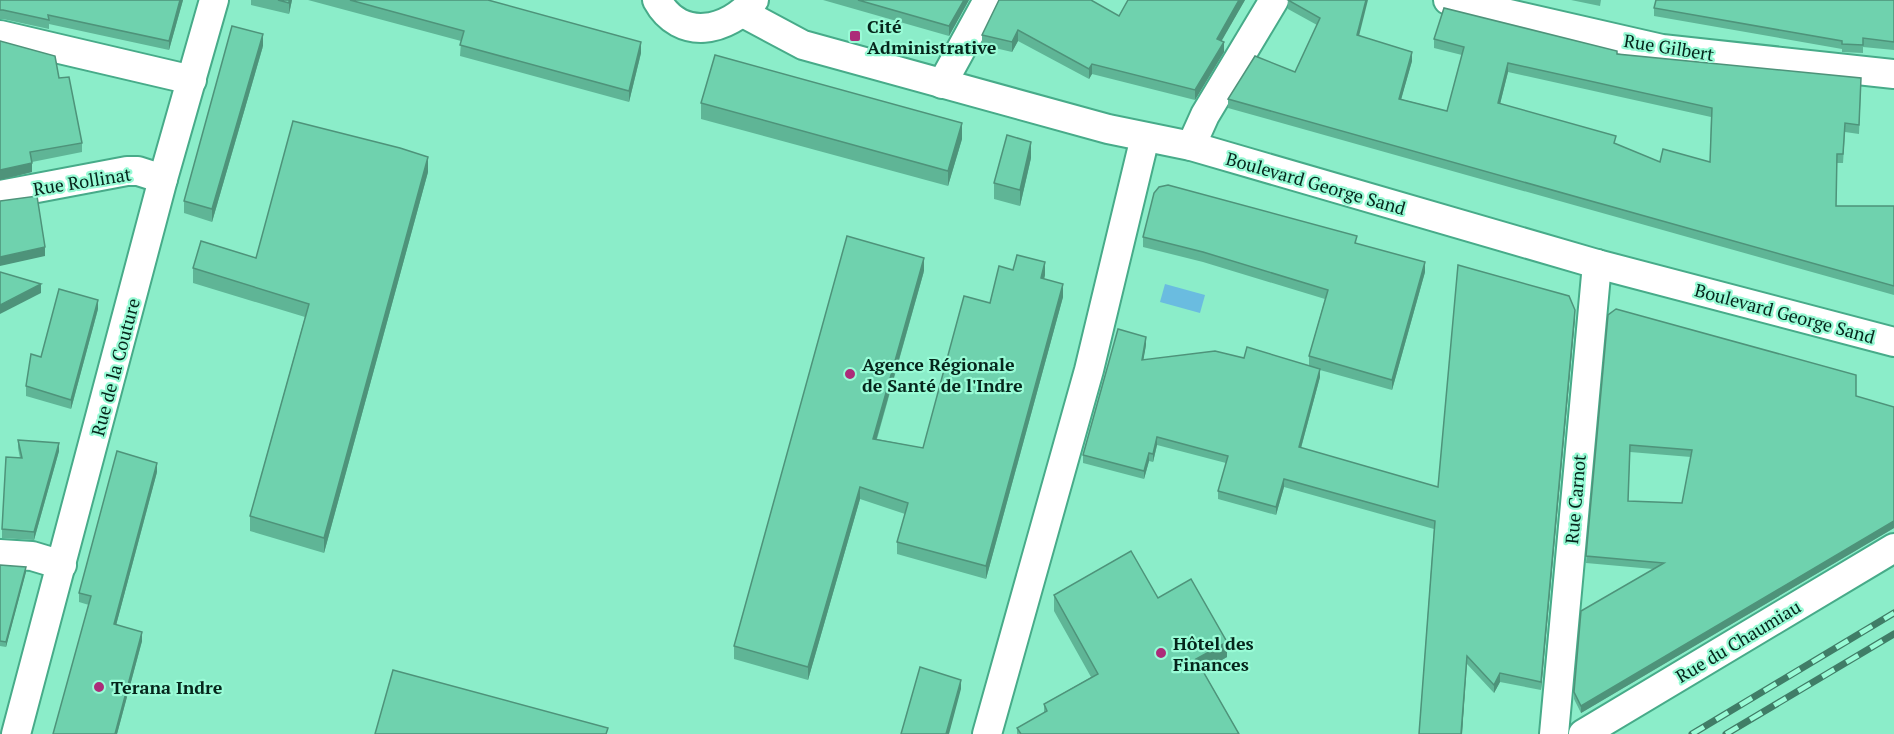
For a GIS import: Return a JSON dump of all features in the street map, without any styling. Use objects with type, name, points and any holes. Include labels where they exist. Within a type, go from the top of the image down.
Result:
[{"type":"street","name":"Rue de la Couture","points":[[16,734],[163,179],[214,0]]},
{"type":"street","points":[[657,0],[670,16],[699,28],[730,23],[749,7]]},
{"type":"street","points":[[942,84],[988,0]]},
{"type":"street","points":[[1191,146],[1205,114],[1274,0]]},
{"type":"street","name":"Rue Gilbert","points":[[1448,0],[1662,49],[1894,74]]},
{"type":"street","name":"Boulevard George Sand","points":[[749,7],[804,45],[1144,137],[1191,146],[1597,264],[1894,342]]},
{"type":"street","points":[[0,35],[192,80]]},
{"type":"street","points":[[987,734],[1089,370],[1144,137]]},
{"type":"street","name":"Rue Rollinat","points":[[0,195],[127,171],[138,171],[163,179]]},
{"type":"street","name":"Rue Carnot","points":[[1554,734],[1597,264]]},
{"type":"street","name":"Rue du Chaumiau","points":[[1583,734],[1894,548]]},
{"type":"street","points":[[0,554],[32,556],[62,565]]},
{"type":"water","points":[[1165,284],[1205,295],[1200,313],[1160,302]]},
{"type":"building","points":[[0,0],[180,0],[169,41],[48,15],[49,20],[0,10]]},
{"type":"building","points":[[350,0],[488,0],[641,42],[629,91],[460,45],[464,31]]},
{"type":"building","points":[[858,0],[964,0],[949,26]]},
{"type":"building","points":[[999,0],[1091,0],[1119,16],[1128,0],[1239,0],[1217,39],[1224,42],[1195,90],[1092,64],[1089,69],[1018,30],[1012,42],[982,35]]},
{"type":"building","points":[[1288,0],[1366,0],[1357,35],[1412,52],[1399,99],[1447,111],[1464,47],[1434,39],[1444,8],[1617,51],[1617,54],[1861,78],[1859,125],[1845,123],[1843,154],[1837,154],[1836,206],[1894,206],[1894,286],[1228,99],[1255,56],[1295,72],[1320,18]],"holes":[[[1508,63],[1712,108],[1710,162],[1663,149],[1660,162],[1614,143],[1616,136],[1498,103]]]},
{"type":"building","points":[[1656,0],[1894,0],[1894,42],[1863,38],[1863,45],[1842,44],[1842,41],[1654,8]]},
{"type":"building","points":[[232,26],[263,34],[212,209],[184,201]]},
{"type":"building","points":[[0,41],[55,56],[59,78],[69,77],[82,143],[30,152],[32,163],[0,170]]},
{"type":"building","points":[[715,55],[962,123],[948,171],[701,103]]},
{"type":"building","points":[[293,121],[428,157],[324,538],[250,516],[309,304],[193,268],[201,241],[256,258]]},
{"type":"building","points":[[1007,135],[1031,142],[1020,190],[994,183]]},
{"type":"building","points":[[1168,185],[1357,236],[1355,243],[1425,262],[1392,380],[1309,356],[1328,290],[1203,252],[1143,237],[1154,193],[1159,187]]},
{"type":"building","points":[[37,196],[45,247],[0,257],[0,201]]},
{"type":"building","points":[[847,236],[924,258],[873,439],[923,448],[964,296],[990,303],[999,266],[1013,270],[1017,255],[1045,262],[1041,278],[1063,284],[986,566],[897,542],[908,503],[860,487],[808,667],[734,646]]},
{"type":"building","points":[[1458,265],[1569,296],[1575,310],[1541,682],[1500,673],[1494,685],[1467,656],[1461,734],[1419,734],[1435,521],[1284,479],[1276,507],[1218,491],[1228,456],[1157,437],[1153,454],[1149,453],[1144,471],[1083,455],[1118,329],[1146,337],[1142,360],[1215,351],[1244,358],[1247,347],[1320,369],[1299,447],[1438,487]]},
{"type":"building","points":[[0,272],[41,284],[0,305]]},
{"type":"building","points":[[59,289],[98,300],[71,400],[26,386],[31,354],[41,357]]},
{"type":"building","points":[[1616,309],[1856,375],[1856,396],[1894,407],[1894,521],[1581,706],[1574,692],[1581,611],[1664,563],[1586,556],[1608,315]],"holes":[[[1630,445],[1692,450],[1682,503],[1628,501]]]},
{"type":"building","points":[[18,440],[59,443],[34,532],[2,529],[6,457],[22,458]]},
{"type":"building","points":[[117,451],[157,463],[114,624],[142,632],[115,734],[53,734],[91,596],[79,593]]},
{"type":"building","name":"Hôtel des Finances","points":[[1131,551],[1158,598],[1191,579],[1227,642],[1196,659],[1239,734],[1021,734],[1017,728],[1047,711],[1044,704],[1098,674],[1054,595]]},
{"type":"building","points":[[0,565],[26,567],[6,642],[0,641]]},
{"type":"building","points":[[920,667],[961,680],[946,734],[901,734]]},
{"type":"building","points":[[393,670],[608,728],[606,734],[375,734]]},
{"type":"railway","points":[[1692,734],[1894,613]]},
{"type":"railway","points":[[1726,734],[1894,634]]},
{"type":"place","name":"Cité Administrative","points":[[855,36]]},
{"type":"place","name":"Agence Régionale de Santé de l'Indre","points":[[850,374]]},
{"type":"place","name":"Hôtel des Finances","points":[[1161,653]]},
{"type":"place","name":"Terana Indre","points":[[99,687]]}]
